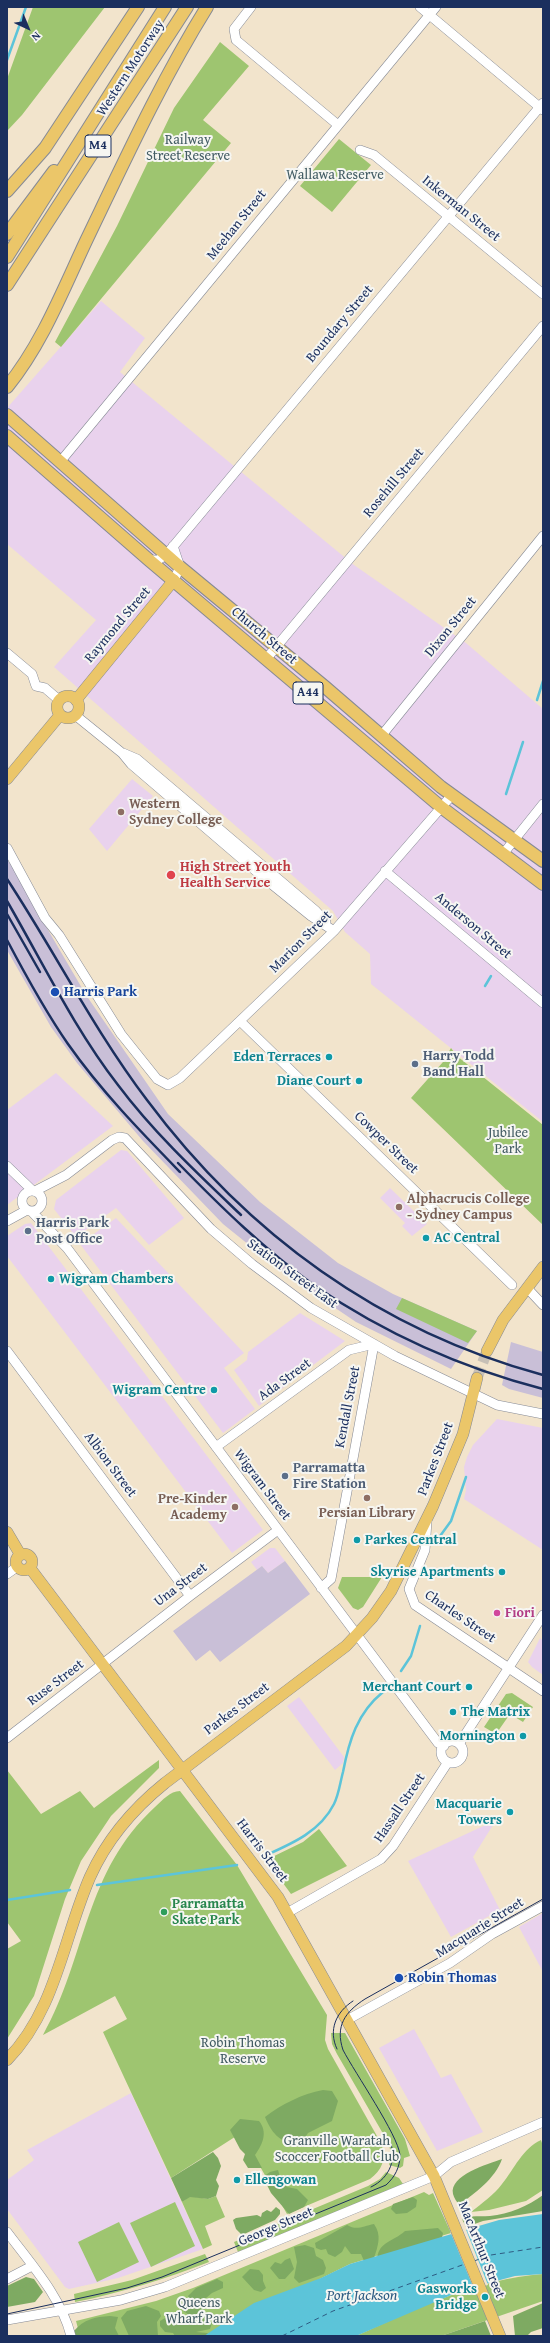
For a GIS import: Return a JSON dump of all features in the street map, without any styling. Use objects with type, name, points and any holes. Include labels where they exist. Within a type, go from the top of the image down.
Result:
[{"type":"highway","points":[[7,190],[45,148],[138,7]]},
{"type":"highway","name":"Western Motorway","points":[[7,257],[92,120],[165,7]]},
{"type":"highway","name":"Western Motorway","points":[[7,285],[187,7]]},
{"type":"highway","points":[[7,387],[25,362],[48,321],[101,210],[183,46],[207,7]]},
{"type":"highway","name":"Western Motorway","points":[[7,234],[92,120]]},
{"type":"highway","name":"Church Street","points":[[7,415],[60,462],[170,551],[180,567],[452,795],[543,861]]},
{"type":"highway","name":"Church Street","points":[[7,436],[149,560],[267,658],[441,807],[543,884]]},
{"type":"main road","name":"Raymond Street","points":[[76,700],[174,580]]},
{"type":"main road","points":[[68,696],[76,700],[78,707],[75,715],[66,718],[60,714],[57,709],[59,700],[68,696]]},
{"type":"main road","points":[[7,779],[60,714]]},
{"type":"main road","points":[[488,1351],[497,1331],[543,1266]]},
{"type":"main road","name":"Parkes Street","points":[[7,2060],[28,2034],[48,1998],[90,1877],[106,1848],[132,1814],[154,1792],[182,1770],[346,1646],[357,1635],[391,1591],[427,1520],[463,1434],[477,1378]]},
{"type":"main road","points":[[7,1532],[20,1554]]},
{"type":"main road","points":[[20,1554],[30,1556],[32,1563],[30,1568],[23,1570],[17,1567],[16,1561],[20,1554]]},
{"type":"main road","name":"Harris Street","points":[[30,1568],[278,1897],[434,2176]]},
{"type":"main road","name":"MacArthur Street","points":[[434,2176],[500,2336]]},
{"type":"street","points":[[252,7],[234,29],[236,40],[338,125]]},
{"type":"street","points":[[420,7],[542,107]]},
{"type":"street","name":"Meehan Street","points":[[60,462],[436,7]]},
{"type":"street","name":"Boundary Street","points":[[170,551],[448,216],[542,107]]},
{"type":"street","name":"Inkerman Street","points":[[360,150],[374,155],[543,294]]},
{"type":"street","name":"Rosehill Street","points":[[267,658],[543,326]]},
{"type":"street","name":"Dixon Street","points":[[382,735],[543,536]]},
{"type":"street","points":[[149,560],[158,560],[170,551]]},
{"type":"street","name":"Raymond Street","points":[[174,580],[180,567]]},
{"type":"street","points":[[7,653],[32,674],[36,686],[45,688],[59,700]]},
{"type":"street","points":[[75,715],[122,753],[143,764],[316,911],[334,931]]},
{"type":"street","name":"Marion Street","points":[[7,848],[45,918],[59,935],[127,1042],[157,1079],[168,1085],[180,1078],[334,931],[452,795]]},
{"type":"street","points":[[503,854],[543,804]]},
{"type":"street","name":"Anderson Street","points":[[385,871],[543,1003]]},
{"type":"street","name":"Cowper Street","points":[[240,1021],[512,1285]]},
{"type":"street","name":"Station Street East","points":[[66,1175],[112,1140],[122,1137],[130,1142],[211,1229],[252,1264],[311,1308],[374,1344],[497,1405],[543,1414]]},
{"type":"street","points":[[8,1168],[34,1191],[42,1202]]},
{"type":"street","points":[[8,1168],[22,1199],[23,1206],[30,1211]]},
{"type":"street","points":[[7,1218],[27,1193],[66,1175]]},
{"type":"street","points":[[7,1221],[30,1211],[38,1210],[42,1202],[66,1175]]},
{"type":"street","name":"Wigram Street","points":[[42,1202],[59,1238]]},
{"type":"street","name":"Wigram Street","points":[[30,1211],[59,1238],[438,1743],[444,1746]]},
{"type":"street","points":[[527,1288],[543,1304]]},
{"type":"street","name":"Ada Street","points":[[216,1447],[349,1350],[374,1344]]},
{"type":"street","name":"Kendall Street","points":[[321,1588],[331,1579],[374,1344]]},
{"type":"street","name":"Albion Street","points":[[7,1351],[190,1596]]},
{"type":"street","name":"Charles Street","points":[[427,1520],[425,1550],[409,1588],[414,1605],[543,1691]]},
{"type":"street","name":"Una Street","points":[[103,1665],[190,1596],[278,1530]]},
{"type":"street","points":[[7,1574],[17,1567]]},
{"type":"street","points":[[459,1744],[543,1616]]},
{"type":"street","name":"Ruse Street","points":[[7,1738],[103,1665]]},
{"type":"street","points":[[450,1742],[459,1744],[463,1753],[461,1759],[455,1763],[448,1762],[442,1754],[444,1746],[450,1742]]},
{"type":"street","name":"Hassall Street","points":[[288,1913],[381,1859],[393,1846],[448,1762]]},
{"type":"street","name":"Macquarie Street","points":[[347,2020],[450,1963],[492,1934],[543,1906]]},
{"type":"street","name":"George Street","points":[[7,2320],[62,2312],[121,2300],[185,2280],[434,2176],[451,2162],[543,2122]]},
{"type":"street","points":[[7,2232],[32,2266],[62,2312],[71,2336]]},
{"type":"street","points":[[7,2279],[32,2266]]},
{"type":"shaded area","points":[[101,301],[145,338],[120,372],[354,565],[466,643],[543,709],[543,1122],[371,984],[370,954],[345,932],[333,911],[54,667],[96,620],[7,544],[7,408]]},
{"type":"shaded area","name":"Western Sydney College","points":[[132,779],[153,796],[107,851],[89,829]]},
{"type":"shaded area","points":[[7,859],[31,896],[41,918],[86,995],[168,1114],[260,1202],[338,1263],[393,1294],[477,1331],[451,1369],[356,1322],[285,1274],[223,1224],[143,1141],[77,1063],[51,1027],[7,950]]},
{"type":"shaded area","points":[[56,1073],[113,1126],[7,1205],[7,1110]]},
{"type":"shaded area","points":[[121,1150],[127,1151],[184,1218],[149,1245],[116,1208],[76,1237],[54,1209],[56,1200]]},
{"type":"shaded area","name":"Alphacrucis College - Sydney Campus","points":[[390,1188],[427,1224],[412,1236],[402,1226],[405,1223],[380,1198]]},
{"type":"shaded area","points":[[116,1218],[244,1353],[224,1368],[255,1409],[223,1433],[80,1244]]},
{"type":"shaded area","points":[[31,1223],[263,1530],[232,1553],[7,1256],[7,1236],[25,1224]]},
{"type":"shaded area","points":[[300,1313],[345,1341],[259,1406],[234,1370],[247,1360],[248,1352]]},
{"type":"shaded area","points":[[511,1342],[543,1352],[543,1398],[509,1389],[502,1385]]},
{"type":"shaded area","points":[[497,1419],[543,1428],[543,1550],[464,1499],[466,1490],[464,1467],[467,1457],[473,1445]]},
{"type":"shaded area","points":[[270,1548],[275,1548],[285,1561],[268,1573],[262,1566],[257,1570],[251,1562]]},
{"type":"shaded area","points":[[285,1561],[310,1594],[220,1662],[210,1650],[196,1661],[173,1631],[262,1566],[268,1573]]},
{"type":"shaded area","points":[[540,1638],[543,1641],[543,1675],[528,1662]]},
{"type":"shaded area","points":[[299,1697],[344,1757],[343,1763],[335,1770],[287,1706]]},
{"type":"shaded area","points":[[492,1822],[493,1825],[473,1857],[500,1910],[451,1937],[408,1861]]},
{"type":"shaded area","points":[[543,1913],[543,1972],[519,1927]]},
{"type":"shaded area","points":[[414,2029],[441,2078],[451,2074],[483,2132],[437,2151],[379,2048]]},
{"type":"shaded area","points":[[131,2093],[203,2249],[118,2278],[69,2289],[65,2287],[7,2209],[7,2180],[34,2160],[27,2150]]},
{"type":"green space","points":[[33,7],[105,7],[22,115],[7,131],[7,79]]},
{"type":"green space","name":"Railway Street Reserve","points":[[220,42],[249,66],[203,120],[231,143],[61,347],[55,342],[117,226],[174,108]]},
{"type":"green space","name":"Wallawa Reserve","points":[[339,139],[371,165],[332,212],[300,186]]},
{"type":"green space","name":"Jubilee Park","points":[[451,1048],[457,1056],[543,1125],[543,1225],[411,1098],[443,1062]]},
{"type":"green space","points":[[402,1298],[477,1331],[468,1343],[396,1309]]},
{"type":"green space","points":[[342,1577],[382,1577],[363,1607],[358,1610],[353,1608],[338,1588]]},
{"type":"green space","points":[[512,1693],[533,1707],[523,1722],[510,1714],[496,1734],[484,1727],[506,1694]]},
{"type":"green space","points":[[159,1760],[159,1768],[111,1816],[81,1861],[65,1899],[34,1996],[7,2039],[7,1949],[21,1941],[7,1922],[7,1770],[41,1814],[80,1791],[94,1808]]},
{"type":"green space","points":[[180,1791],[237,1865],[327,2015],[325,2040],[328,2049],[382,2145],[384,2155],[382,2164],[378,2172],[370,2179],[287,2214],[241,2133],[171,2178],[103,2032],[127,2019],[115,1996],[43,2035],[58,2005],[100,1887],[114,1859],[132,1832],[155,1807],[170,1794]]},
{"type":"green space","points":[[319,1829],[347,1866],[291,1894],[266,1860],[303,1842]]},
{"type":"green space","points":[[331,2033],[345,2033],[405,2139],[410,2156],[404,2158],[403,2166],[400,2168],[389,2165],[391,2155],[389,2144],[337,2054],[332,2044]]},
{"type":"green space","points":[[323,2090],[332,2091],[338,2101],[332,2121],[308,2133],[302,2142],[295,2143],[283,2140],[271,2129],[265,2117],[292,2100]]},
{"type":"green space","points":[[240,2119],[259,2121],[262,2125],[264,2134],[260,2147],[255,2155],[262,2168],[248,2168],[243,2160],[245,2154],[240,2149],[230,2130]]},
{"type":"green space","points":[[541,2140],[543,2146],[543,2190],[526,2201],[489,2210],[471,2212],[499,2188],[519,2159],[529,2148]]},
{"type":"green space","points":[[213,2152],[218,2158],[221,2166],[216,2180],[219,2186],[216,2196],[208,2199],[190,2197],[182,2202],[171,2178]]},
{"type":"green space","points":[[502,2159],[495,2173],[490,2179],[459,2205],[453,2194],[453,2187],[457,2181],[479,2167]]},
{"type":"green space","points":[[278,2170],[281,2180],[287,2187],[297,2189],[308,2200],[304,2207],[289,2214],[271,2193],[263,2177],[270,2172]]},
{"type":"green space","points":[[386,2172],[399,2178],[403,2184],[238,2252],[234,2242],[368,2186],[380,2179]]},
{"type":"green space","name":"Queens Wharf Park","points":[[424,2192],[429,2195],[433,2193],[451,2233],[350,2264],[204,2336],[80,2336],[76,2321],[156,2301],[193,2288]]},
{"type":"green space","points":[[543,2195],[543,2211],[483,2221],[466,2227],[462,2219],[497,2215],[511,2211],[531,2203]]},
{"type":"green space","points":[[190,2196],[208,2199],[216,2196],[225,2217],[205,2226],[212,2245],[203,2249],[182,2202]]},
{"type":"green space","points":[[413,2197],[417,2200],[416,2207],[407,2213],[396,2214],[391,2209],[393,2204]]},
{"type":"green space","points":[[175,2202],[195,2246],[151,2267],[130,2223]]},
{"type":"green space","points":[[276,2207],[280,2210],[280,2214],[275,2220],[242,2235],[236,2229],[233,2220],[236,2218],[257,2215],[261,2217],[262,2213],[267,2210],[271,2212]]},
{"type":"green space","points":[[119,2222],[139,2262],[97,2282],[78,2242]]},
{"type":"green space","points":[[374,2224],[379,2236],[374,2258],[364,2261],[361,2254],[351,2254],[345,2246],[342,2252],[335,2257],[328,2254],[326,2249],[321,2250],[316,2248],[315,2243],[347,2225],[354,2228],[360,2228]]},
{"type":"green space","points":[[438,2228],[443,2233],[442,2238],[377,2259],[378,2253],[387,2242],[405,2231]]},
{"type":"green space","points":[[305,2245],[314,2248],[316,2256],[323,2260],[326,2268],[324,2274],[299,2283],[294,2278],[297,2262],[294,2247]]},
{"type":"green space","points":[[205,2254],[209,2262],[126,2290],[75,2302],[74,2294],[132,2280]]},
{"type":"green space","points":[[290,2258],[294,2269],[285,2279],[279,2279],[270,2268],[275,2262],[281,2264]]},
{"type":"green space","points":[[250,2269],[259,2270],[263,2275],[263,2281],[266,2288],[261,2292],[254,2290],[242,2277]]},
{"type":"green space","points":[[543,2274],[543,2301],[441,2336],[356,2336],[424,2306],[470,2289],[518,2277]]},
{"type":"green space","points":[[26,2277],[34,2279],[43,2292],[35,2302],[7,2307],[7,2286]]},
{"type":"green space","points":[[217,2279],[223,2282],[223,2288],[212,2293],[200,2303],[203,2312],[212,2323],[210,2329],[196,2332],[207,2333],[211,2336],[175,2336],[173,2333],[165,2332],[160,2326],[160,2321],[167,2317],[187,2322],[189,2315],[182,2310],[179,2304],[190,2302],[188,2296],[196,2288]]},
{"type":"green space","points":[[543,2303],[543,2328],[531,2332],[527,2336],[515,2336],[513,2316]]},
{"type":"green space","points":[[146,2306],[159,2311],[161,2316],[157,2322],[158,2336],[129,2336],[121,2318],[127,2311]]},
{"type":"green space","points":[[99,2317],[118,2317],[115,2328],[119,2336],[75,2336],[74,2331],[86,2321]]},
{"type":"green space","points":[[485,2321],[491,2336],[441,2336]]},
{"type":"water","name":"Port Jackson","points":[[543,2214],[543,2274],[515,2276],[463,2290],[356,2336],[204,2336],[254,2303],[321,2278],[350,2264],[499,2220]]},
{"type":"pier","points":[[465,2227],[488,2285],[474,2289],[450,2231]]},
{"type":"waterway","points":[[7,60],[26,7]]},
{"type":"waterway","points":[[537,700],[543,681]]},
{"type":"waterway","points":[[506,794],[523,742]]},
{"type":"waterway","points":[[485,986],[491,976]]},
{"type":"waterway","points":[[435,1543],[451,1521],[466,1477]]},
{"type":"waterway","points":[[401,1671],[411,1656],[420,1626]]},
{"type":"waterway","points":[[264,1856],[304,1836],[313,1830],[328,1814],[337,1796],[348,1749],[360,1718],[374,1700],[383,1692]]},
{"type":"waterway","points":[[97,1885],[237,1865]]},
{"type":"waterway","points":[[7,1900],[70,1890]]},
{"type":"ferry route","points":[[474,2261],[491,2255],[543,2247]]},
{"type":"ferry route","points":[[282,2336],[333,2311],[465,2264]]},
{"type":"tunnel","points":[[477,1378],[487,1351]]},
{"type":"tram line","points":[[7,2314],[127,2288],[162,2277],[386,2185],[396,2172],[400,2155],[392,2133],[343,2050],[340,2034],[344,2020],[352,2009],[365,1999],[543,1899]]},
{"type":"tram line","points":[[337,2049],[333,2035],[335,2022],[342,2010],[353,2001]]},
{"type":"tram line","points":[[371,2187],[383,2178],[390,2167],[393,2153],[389,2139]]},
{"type":"railway","points":[[7,879],[42,934],[92,1019],[147,1100],[186,1148],[228,1193],[273,1234],[321,1271],[372,1304],[426,1332],[483,1356],[543,1375]]},
{"type":"railway","points":[[7,901],[73,1018],[87,1041],[118,1085],[161,1136],[241,1215]]},
{"type":"railway","points":[[7,914],[40,972]]},
{"type":"railway","points":[[7,940],[44,1006],[68,1044],[122,1111],[180,1172]]},
{"type":"railway","points":[[178,1163],[227,1212],[261,1243],[315,1286],[341,1303],[396,1334],[453,1360],[483,1371],[543,1389]]},
{"type":"place","name":"Western Sydney College","points":[[121,812]]},
{"type":"place","name":"High Street Youth Health Service","points":[[171,875]]},
{"type":"place","name":"Harris Park","points":[[55,992]]},
{"type":"place","name":"Eden Terraces","points":[[329,1057]]},
{"type":"place","name":"Harry Todd Band Hall","points":[[415,1064]]},
{"type":"place","name":"Diane Court","points":[[359,1081]]},
{"type":"place","name":"Alphacrucis College - Sydney Campus","points":[[399,1207]]},
{"type":"place","name":"Harris Park Post Office","points":[[28,1231]]},
{"type":"place","name":"AC Central","points":[[426,1238]]},
{"type":"place","name":"Wigram Chambers","points":[[51,1279]]},
{"type":"place","name":"Wigram Centre","points":[[214,1390]]},
{"type":"place","name":"Parramatta Fire Station","points":[[285,1476]]},
{"type":"place","name":"Persian Library","points":[[367,1498]]},
{"type":"place","name":"Pre-Kinder Academy","points":[[235,1507]]},
{"type":"place","name":"Parkes Central","points":[[357,1540]]},
{"type":"place","name":"Skyrise Apartments","points":[[502,1572]]},
{"type":"place","name":"Fiori","points":[[497,1613]]},
{"type":"place","name":"Merchant Court","points":[[469,1687]]},
{"type":"place","name":"The Matrix","points":[[453,1712]]},
{"type":"place","name":"Mornington","points":[[523,1736]]},
{"type":"place","name":"Macquarie Towers","points":[[510,1812]]},
{"type":"place","name":"Parramatta Skate Park","points":[[164,1912]]},
{"type":"place","name":"Robin Thomas","points":[[399,1978]]},
{"type":"place","name":"Ellengowan","points":[[237,2180]]},
{"type":"place","name":"Gasworks Bridge","points":[[485,2297]]},
{"type":"park label","name":"Robin Thomas Reserve","points":[[243,2052]]},
{"type":"park label","name":"Granville Waratah Scoccer Football Club","points":[[337,2150]]}]
